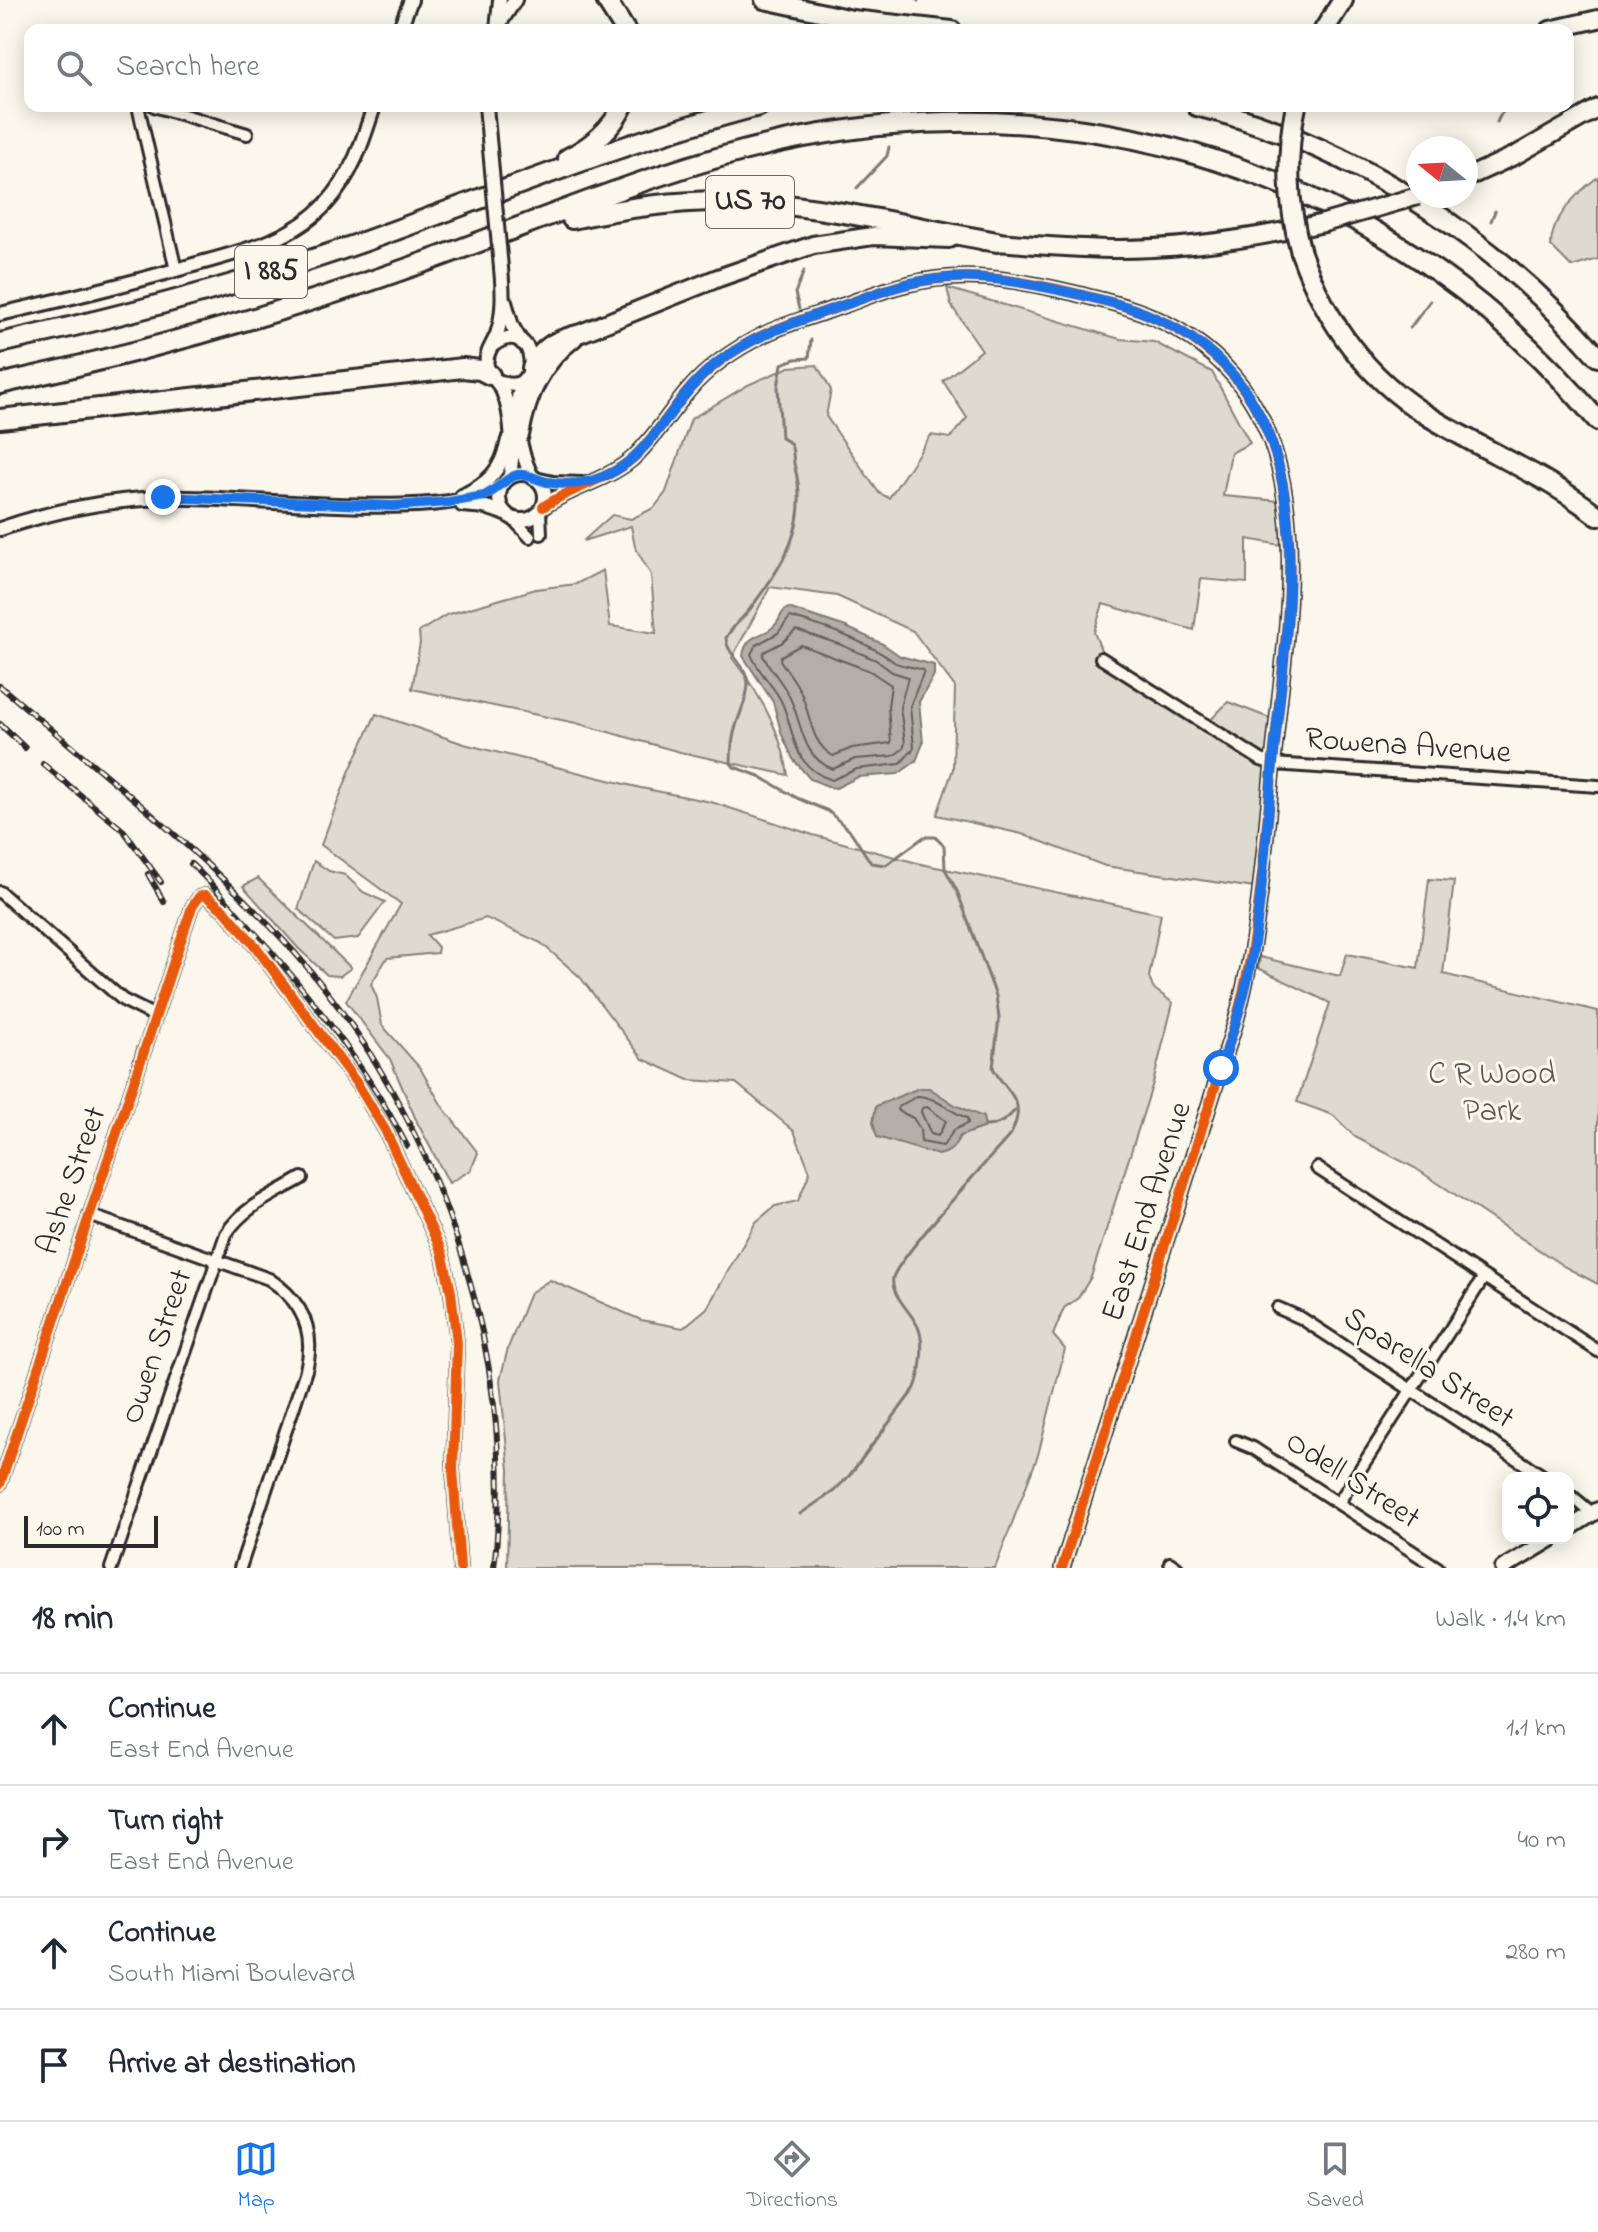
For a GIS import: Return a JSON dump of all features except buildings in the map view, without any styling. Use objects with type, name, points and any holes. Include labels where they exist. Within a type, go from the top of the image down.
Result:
[{"type":"highway","points":[[606,0],[621,24]]},
{"type":"highway","points":[[764,0],[852,19],[897,24]]},
{"type":"highway","points":[[1328,24],[1343,0]]},
{"type":"highway","points":[[1574,24],[1598,19]]},
{"type":"highway","points":[[1478,172],[1516,155],[1598,108]]},
{"type":"highway","points":[[535,177],[597,140],[620,112]]},
{"type":"highway","name":"I 885","points":[[0,343],[131,312],[287,267],[535,177],[740,112]]},
{"type":"highway","points":[[1216,112],[1320,150],[1429,209],[1528,285],[1598,357]]},
{"type":"highway","points":[[1295,112],[1289,175],[1301,253],[1317,293],[1355,353],[1383,383],[1424,413],[1532,471],[1598,516]]},
{"type":"highway","name":"I 885","points":[[0,384],[220,329],[350,288],[683,169],[760,147],[839,131],[918,123],[996,121],[1113,134],[1190,152],[1265,177],[1336,209],[1437,270],[1499,318],[1556,372],[1598,421]]},
{"type":"highway","name":"US 70","points":[[503,234],[635,207],[730,202],[837,212],[997,242],[1079,248],[1161,248],[1244,239],[1324,223],[1406,199]]},
{"type":"highway","points":[[528,373],[541,350],[550,343],[774,257],[833,240],[893,236],[997,242]]},
{"type":"highway","points":[[515,434],[533,387],[553,357],[581,333]]},
{"type":"highway","points":[[0,419],[463,368],[480,370],[493,378]]},
{"type":"main road","points":[[1574,1525],[1595,1512]]},
{"type":"main road","points":[[1503,1568],[1543,1544]]},
{"type":"street","points":[[401,24],[411,0]]},
{"type":"street","points":[[498,24],[500,0]]},
{"type":"street","points":[[500,24],[515,0]]},
{"type":"street","points":[[139,112],[176,270]]},
{"type":"street","points":[[174,112],[247,134]]},
{"type":"street","points":[[0,314],[176,270],[263,245],[287,234],[319,211],[342,184],[372,112]]},
{"type":"street","points":[[487,112],[503,299],[499,327],[486,359],[505,397],[515,434],[523,457],[544,492],[535,535],[509,516],[499,499],[514,459],[515,434],[517,400],[528,373],[530,352],[512,326],[503,299]]},
{"type":"street","name":"East End Avenue","points":[[542,509],[582,484],[605,476],[627,463],[644,447],[696,381],[737,350],[775,330],[889,289],[950,277],[992,277],[1113,303],[1149,314],[1198,343],[1228,370],[1253,403],[1278,457],[1289,520],[1291,575],[1249,976],[1062,1568]]},
{"type":"street","points":[[493,345],[507,339],[522,343]]},
{"type":"street","points":[[493,378],[511,384],[528,373]]},
{"type":"street","points":[[449,502],[492,477],[515,434]]},
{"type":"street","points":[[0,529],[87,506],[163,497],[393,506],[484,496],[520,474],[533,478]]},
{"type":"street","name":"East End Avenue","points":[[533,478],[553,483],[582,484]]},
{"type":"street","points":[[449,502],[486,507],[528,520],[542,509]]},
{"type":"street","name":"Rowena Avenue","points":[[1101,658],[1261,760],[1273,764],[1598,786]]},
{"type":"street","points":[[0,892],[123,1000],[155,1016]]},
{"type":"street","name":"Ashe Street","points":[[0,1484],[192,907],[199,897],[211,898],[275,971],[350,1073],[385,1130],[442,1252],[457,1343],[453,1469],[460,1568]]},
{"type":"street","points":[[1317,1168],[1598,1351]]},
{"type":"street","name":"Owen Street","points":[[111,1568],[226,1234],[239,1216],[302,1178]]},
{"type":"street","points":[[89,1215],[259,1274],[288,1292],[306,1321],[311,1342],[306,1370],[240,1568]]},
{"type":"street","points":[[1339,1502],[1484,1277]]},
{"type":"street","name":"Sparella Street","points":[[1278,1308],[1301,1318],[1537,1472]]},
{"type":"street","name":"Odell Street","points":[[1236,1441],[1253,1448],[1339,1502],[1438,1568]]},
{"type":"street","points":[[1574,1497],[1595,1512]]},
{"type":"green space","points":[[1598,177],[1598,259],[1572,267],[1551,246],[1552,236],[1567,207]]},
{"type":"green space","points":[[947,288],[1120,339],[1154,342],[1212,372],[1250,443],[1231,453],[1223,496],[1280,501],[1281,545],[1247,539],[1247,583],[1201,579],[1194,630],[1103,604],[1094,632],[1107,665],[1204,727],[1228,702],[1272,719],[1255,888],[1105,866],[1022,834],[937,815],[953,769],[955,687],[913,631],[837,596],[770,587],[732,658],[768,713],[788,775],[680,752],[576,723],[412,689],[419,632],[446,615],[536,589],[576,584],[603,570],[610,626],[656,633],[651,575],[635,547],[631,526],[583,541],[612,515],[631,519],[654,508],[666,492],[691,419],[748,385],[789,367],[817,365],[831,390],[826,416],[879,493],[889,498],[931,435],[950,438],[967,418],[943,381],[982,350],[951,305]]},
{"type":"green space","points":[[376,714],[464,744],[711,802],[813,835],[921,864],[1161,914],[1149,977],[1153,988],[1173,1003],[1153,1083],[1091,1277],[1078,1298],[1064,1308],[1053,1335],[1065,1349],[1038,1455],[995,1568],[507,1568],[509,1470],[500,1380],[508,1348],[530,1293],[550,1280],[641,1320],[683,1328],[707,1308],[756,1222],[775,1206],[798,1201],[810,1172],[794,1131],[736,1083],[689,1080],[643,1059],[580,977],[541,943],[486,918],[427,935],[438,947],[437,953],[387,958],[371,984],[382,1025],[420,1068],[442,1106],[478,1153],[471,1170],[449,1183],[417,1122],[390,1059],[346,1001],[401,904],[321,845]]},
{"type":"green space","points":[[314,861],[329,871],[345,875],[363,892],[385,902],[358,938],[334,941],[298,909]]},
{"type":"green space","points":[[258,878],[351,968],[340,976],[327,975],[298,948],[243,886]]},
{"type":"green space","name":"C R Wood Park","points":[[1429,879],[1454,881],[1443,974],[1598,1011],[1598,1284],[1565,1267],[1415,1168],[1355,1137],[1333,1115],[1297,1102],[1330,1003],[1258,968],[1260,957],[1340,976],[1347,954],[1418,968]]},
{"type":"water","points":[[788,608],[846,627],[883,644],[900,656],[934,665],[934,675],[919,702],[923,743],[916,761],[898,774],[858,777],[836,788],[810,779],[793,759],[782,735],[773,702],[743,656],[748,643],[772,628]]},
{"type":"water","points":[[919,1088],[929,1088],[955,1105],[983,1117],[985,1127],[960,1136],[952,1149],[938,1155],[877,1137],[873,1122],[876,1106]]},
{"type":"waterway","points":[[1497,122],[1503,112]]},
{"type":"waterway","points":[[857,188],[887,156],[889,147]]},
{"type":"waterway","points":[[1491,221],[1495,211]]},
{"type":"waterway","points":[[799,309],[795,293],[804,271]]},
{"type":"waterway","points":[[1410,328],[1430,301]]},
{"type":"waterway","points":[[800,1514],[834,1491],[849,1476],[915,1388],[921,1358],[920,1333],[895,1291],[893,1278],[927,1230],[1011,1134],[1017,1112],[1014,1098],[993,1068],[999,1018],[996,996],[957,891],[945,869],[944,846],[935,837],[924,837],[886,865],[871,863],[851,832],[828,811],[731,763],[734,735],[748,683],[726,638],[773,576],[796,526],[799,489],[791,446],[781,438],[778,387],[782,364],[809,358],[811,340]]},
{"type":"waterway","points":[[128,1079],[138,1047]]},
{"type":"waterway","points":[[42,1339],[121,1101]]},
{"type":"waterway","points":[[985,1126],[1002,1122],[1015,1110]]},
{"type":"railway","points":[[0,686],[152,815],[261,917],[295,953],[345,1017],[390,1087],[427,1162],[458,1241],[480,1322],[494,1405],[499,1487],[494,1568]]},
{"type":"railway","points":[[0,724],[25,748]]},
{"type":"railway","points":[[43,764],[124,831],[161,882]]},
{"type":"railway","points":[[191,864],[269,948],[313,1002],[373,1086],[407,1146]]},
{"type":"railway","points":[[148,874],[164,902]]},
{"type":"cycle path","points":[[543,507],[622,467],[647,443],[704,374],[753,340],[791,323],[890,289],[951,278],[992,278],[1033,284],[1113,303],[1151,316],[1208,351],[1247,394],[1272,445],[1285,500],[1289,560],[1287,621],[1261,884],[1251,954],[1235,1024],[1062,1568]]},
{"type":"cycle path","points":[[0,1484],[192,907],[199,897],[205,895],[225,911],[256,947],[358,1085],[385,1130],[442,1252],[457,1343],[453,1469],[460,1568]]},
{"type":"route","points":[[163,497],[410,505],[484,496],[520,474],[553,483],[582,484],[605,476],[627,463],[644,447],[696,381],[737,350],[775,330],[889,289],[929,279],[972,276],[1014,280],[1131,308],[1168,324],[1213,355],[1253,403],[1278,457],[1289,520],[1290,597],[1252,961],[1221,1068]]}]
